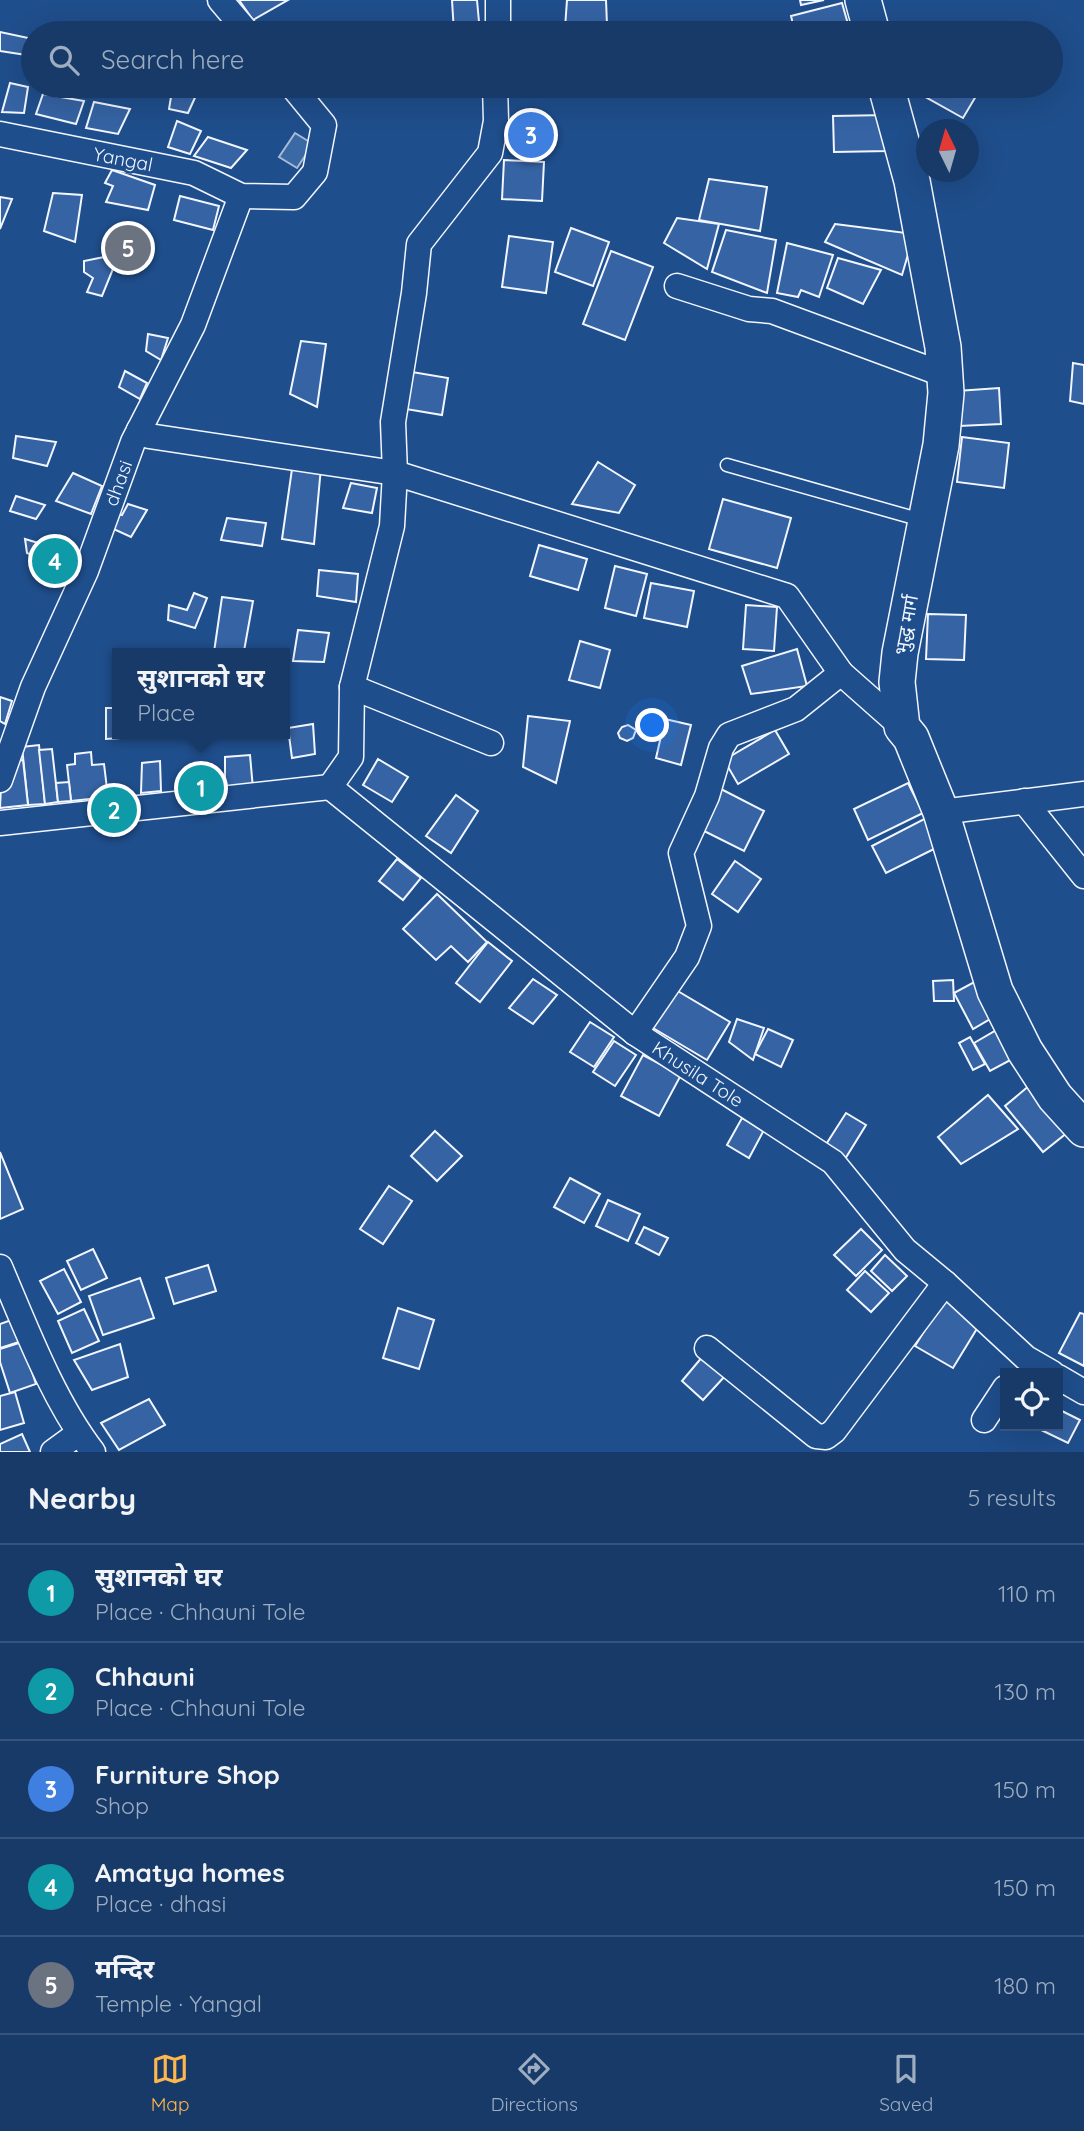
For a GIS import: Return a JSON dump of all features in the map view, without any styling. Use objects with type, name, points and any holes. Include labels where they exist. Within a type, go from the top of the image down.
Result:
[{"type":"street","points":[[220,0],[238,21]]},
{"type":"street","points":[[498,0],[498,21]]},
{"type":"street","points":[[863,0],[869,21]]},
{"type":"street","points":[[241,196],[294,197],[315,172],[324,125],[302,98]]},
{"type":"street","points":[[0,823],[330,786],[351,757],[352,687],[392,526],[396,473],[393,422],[414,293],[419,244],[490,153],[496,121],[495,98]]},
{"type":"street","name":"भुद्ध मार्ग","points":[[889,98],[912,181],[943,347],[946,393],[941,445],[900,653],[897,682],[902,727],[911,738],[941,812],[995,991],[1025,1051],[1055,1097],[1084,1129]]},
{"type":"street","name":"Yangal","points":[[0,134],[194,173],[241,196]]},
{"type":"street","name":"dhasi","points":[[1,776],[33,687],[86,571],[139,430],[193,325],[241,196]]},
{"type":"street","points":[[677,286],[749,309],[772,312],[945,375]]},
{"type":"street","points":[[139,430],[149,436],[396,473],[787,596],[841,673],[902,727]]},
{"type":"street","points":[[635,1032],[687,957],[699,926],[681,853],[706,796],[721,748],[729,735],[796,709],[841,673]]},
{"type":"street","points":[[352,687],[491,743]]},
{"type":"street","name":"Khusila Tole","points":[[330,786],[635,1032],[833,1162],[905,1250],[945,1283],[1021,1366]]},
{"type":"street","points":[[941,812],[1084,794]]},
{"type":"street","points":[[1024,802],[1082,872]]},
{"type":"street","points":[[0,1267],[32,1342],[86,1443],[53,1452]]},
{"type":"street","points":[[707,1348],[816,1436],[826,1437],[834,1431],[945,1283]]},
{"type":"street","points":[[1063,1380],[1084,1392]]},
{"type":"street","points":[[984,1420],[1000,1396]]},
{"type":"lane","points":[[727,465],[926,521]]},
{"type":"water","points":[[295,133],[313,144],[297,168],[279,157]]},
{"type":"building","points":[[239,0],[288,0],[253,20]]},
{"type":"building","points":[[452,0],[477,0],[479,21],[453,21]]},
{"type":"building","points":[[567,0],[606,0],[607,21],[566,21]]},
{"type":"building","points":[[800,0],[824,0],[801,5]]},
{"type":"building","points":[[842,3],[847,21],[792,21],[791,16]]},
{"type":"building","points":[[0,32],[21,36],[21,54],[0,51]]},
{"type":"building","points":[[10,83],[21,85],[21,98],[26,98],[24,113],[2,112]]},
{"type":"building","points":[[42,98],[84,101],[76,124],[36,114]]},
{"type":"building","points":[[171,98],[195,98],[188,113],[169,109]]},
{"type":"building","points":[[927,98],[975,98],[963,118]]},
{"type":"building","points":[[94,102],[130,109],[118,134],[86,128]]},
{"type":"building","points":[[887,115],[888,151],[834,152],[833,116]]},
{"type":"building","points":[[177,121],[201,131],[190,154],[168,147]]},
{"type":"building","points":[[208,137],[247,150],[231,168],[194,156]]},
{"type":"building","points":[[504,160],[544,162],[542,201],[502,199]]},
{"type":"building","points":[[112,170],[155,185],[148,210],[106,202],[113,186],[105,183]]},
{"type":"building","points":[[709,179],[767,187],[760,231],[699,220]]},
{"type":"building","points":[[53,193],[82,195],[75,242],[44,231]]},
{"type":"building","points":[[180,196],[219,206],[213,230],[174,220]]},
{"type":"building","points":[[0,197],[12,199],[0,229]]},
{"type":"building","points":[[677,218],[719,224],[707,269],[664,243]]},
{"type":"building","points":[[835,224],[914,234],[902,275],[825,242]]},
{"type":"building","points":[[571,228],[609,242],[593,286],[555,272]]},
{"type":"building","points":[[726,230],[776,240],[767,293],[712,272]]},
{"type":"building","points":[[509,236],[553,242],[546,293],[502,287]]},
{"type":"building","points":[[787,243],[833,255],[819,297],[801,290],[798,297],[777,293]]},
{"type":"building","points":[[611,251],[653,267],[625,340],[583,324]]},
{"type":"building","points":[[119,254],[102,296],[87,292],[93,278],[84,272],[84,261]]},
{"type":"building","points":[[838,258],[881,270],[863,304],[827,288]]},
{"type":"building","points":[[148,334],[168,338],[161,360],[146,351]]},
{"type":"building","points":[[301,341],[326,344],[317,407],[290,394]]},
{"type":"building","points":[[1073,363],[1084,365],[1084,404],[1070,401]]},
{"type":"building","points":[[125,371],[147,383],[140,399],[119,387]]},
{"type":"building","points":[[406,371],[448,378],[442,415],[400,408]]},
{"type":"building","points":[[999,388],[1001,424],[959,426],[957,391]]},
{"type":"building","points":[[16,436],[56,442],[47,466],[13,458]]},
{"type":"building","points":[[962,437],[1009,443],[1004,488],[957,482]]},
{"type":"building","points":[[293,462],[321,467],[314,544],[282,539]]},
{"type":"building","points":[[598,462],[635,485],[619,513],[572,504]]},
{"type":"building","points":[[73,473],[102,486],[91,514],[56,501]]},
{"type":"building","points":[[351,483],[377,488],[372,513],[343,508]]},
{"type":"building","points":[[16,496],[45,505],[36,519],[10,511]]},
{"type":"building","points":[[723,499],[791,518],[777,568],[709,549]]},
{"type":"building","points":[[128,504],[147,510],[131,537],[107,526],[114,513],[122,515]]},
{"type":"building","points":[[227,518],[266,523],[262,546],[221,540]]},
{"type":"building","points":[[25,539],[68,552],[63,568],[27,553]]},
{"type":"building","points":[[539,545],[587,559],[578,590],[530,576]]},
{"type":"building","points":[[615,566],[647,574],[636,616],[605,608]]},
{"type":"building","points":[[319,570],[358,574],[356,602],[317,596]]},
{"type":"building","points":[[651,583],[694,591],[687,627],[644,618]]},
{"type":"building","points":[[194,593],[207,598],[195,628],[168,620],[169,605],[187,610]]},
{"type":"building","points":[[222,597],[253,601],[245,648],[215,648]]},
{"type":"building","points":[[746,605],[777,607],[774,651],[743,649]]},
{"type":"building","points":[[928,614],[966,615],[964,660],[926,659]]},
{"type":"building","points":[[298,630],[329,633],[324,662],[293,661]]},
{"type":"building","points":[[580,641],[610,650],[600,688],[569,680]]},
{"type":"building","points":[[797,649],[807,686],[751,694],[742,666]]},
{"type":"building","points":[[0,697],[12,701],[5,724],[0,721]]},
{"type":"building","points":[[106,708],[112,708],[112,739],[106,739]]},
{"type":"building","points":[[528,716],[570,721],[556,783],[523,767]]},
{"type":"building","points":[[665,719],[691,725],[681,765],[656,758]]},
{"type":"building","points":[[313,724],[315,754],[292,758],[290,728]]},
{"type":"building","points":[[628,725],[636,730],[633,738],[627,741],[620,738],[618,733],[622,727]]},
{"type":"building","points":[[775,730],[789,754],[738,784],[724,760]]},
{"type":"building","points":[[39,745],[45,804],[28,805],[22,747]]},
{"type":"building","points":[[52,749],[58,802],[45,804],[39,750]]},
{"type":"building","points":[[91,752],[92,765],[104,764],[108,797],[71,801],[67,765],[75,764],[75,754]]},
{"type":"building","points":[[250,755],[253,789],[225,793],[225,757]]},
{"type":"building","points":[[378,759],[408,777],[392,802],[363,785]]},
{"type":"building","points":[[23,760],[28,805],[0,808],[1,786],[11,785],[9,761]]},
{"type":"building","points":[[160,761],[161,791],[141,793],[142,763]]},
{"type":"building","points":[[69,782],[71,801],[58,802],[56,783]]},
{"type":"building","points":[[908,783],[923,813],[868,840],[854,809]]},
{"type":"building","points":[[719,788],[764,811],[744,851],[698,828]]},
{"type":"building","points":[[456,795],[478,811],[451,853],[426,836]]},
{"type":"building","points":[[930,816],[944,844],[886,873],[872,846]]},
{"type":"building","points":[[397,859],[421,878],[403,900],[379,881]]},
{"type":"building","points":[[735,861],[761,879],[738,912],[712,894]]},
{"type":"building","points":[[437,894],[487,942],[468,962],[451,946],[436,960],[403,929]]},
{"type":"building","points":[[488,942],[512,961],[480,1002],[456,983]]},
{"type":"building","points":[[533,979],[557,995],[533,1024],[509,1008]]},
{"type":"building","points":[[953,980],[954,1001],[934,1001],[933,981]]},
{"type":"building","points":[[978,980],[997,1015],[973,1029],[954,993]]},
{"type":"building","points":[[676,990],[730,1022],[707,1060],[653,1028]]},
{"type":"building","points":[[737,1019],[764,1028],[753,1060],[729,1042]]},
{"type":"building","points":[[590,1022],[614,1037],[594,1067],[570,1052]]},
{"type":"building","points":[[1000,1028],[1016,1057],[990,1071],[974,1043]]},
{"type":"building","points":[[768,1029],[793,1040],[781,1067],[755,1054]]},
{"type":"building","points":[[970,1037],[985,1064],[973,1070],[959,1043]]},
{"type":"building","points":[[614,1041],[636,1055],[615,1086],[593,1072]]},
{"type":"building","points":[[643,1055],[681,1075],[659,1116],[621,1096]]},
{"type":"building","points":[[1030,1085],[1068,1132],[1043,1152],[1005,1106]]},
{"type":"building","points":[[988,1095],[1018,1129],[961,1164],[938,1137]]},
{"type":"building","points":[[846,1113],[866,1125],[845,1159],[825,1146]]},
{"type":"building","points":[[742,1118],[764,1130],[749,1158],[727,1145]]},
{"type":"building","points":[[435,1131],[462,1156],[437,1181],[411,1156]]},
{"type":"building","points":[[0,1152],[23,1209],[0,1219]]},
{"type":"building","points":[[570,1178],[600,1194],[584,1223],[554,1207]]},
{"type":"building","points":[[389,1186],[412,1201],[383,1244],[360,1229]]},
{"type":"building","points":[[608,1200],[640,1214],[628,1241],[596,1226]]},
{"type":"building","points":[[644,1227],[668,1238],[659,1255],[636,1243]]},
{"type":"building","points":[[861,1229],[882,1250],[856,1276],[834,1255]]},
{"type":"building","points":[[93,1249],[107,1278],[81,1290],[67,1261]]},
{"type":"building","points":[[885,1255],[907,1276],[892,1291],[871,1271]]},
{"type":"building","points":[[208,1265],[216,1291],[174,1304],[166,1278]]},
{"type":"building","points":[[64,1269],[81,1302],[58,1314],[40,1281]]},
{"type":"building","points":[[865,1271],[889,1293],[871,1312],[847,1290]]},
{"type":"building","points":[[140,1278],[154,1318],[103,1335],[89,1296]]},
{"type":"building","points":[[944,1299],[981,1322],[953,1368],[915,1346]]},
{"type":"building","points":[[398,1308],[434,1320],[419,1369],[383,1358]]},
{"type":"building","points":[[84,1309],[99,1341],[72,1353],[58,1321]]},
{"type":"building","points":[[1080,1313],[1084,1314],[1084,1366],[1059,1353]]},
{"type":"building","points":[[14,1319],[22,1341],[0,1348],[0,1324]]},
{"type":"building","points":[[22,1342],[36,1384],[10,1393],[0,1362],[0,1349]]},
{"type":"building","points":[[120,1344],[128,1377],[92,1390],[74,1360]]},
{"type":"building","points":[[703,1356],[725,1376],[703,1400],[682,1381]]},
{"type":"building","points":[[15,1392],[24,1423],[0,1430],[0,1396]]},
{"type":"building","points":[[149,1399],[165,1425],[119,1450],[101,1423]]},
{"type":"building","points":[[1063,1412],[1080,1420],[1068,1443],[1043,1431],[1063,1431]]},
{"type":"building","points":[[22,1434],[30,1452],[0,1452],[0,1444]]},
{"type":"place","name":"Furniture Shop","points":[[531,135]]},
{"type":"place","name":"मन्दिर","points":[[128,248]]},
{"type":"place","name":"Amatya homes","points":[[55,561]]},
{"type":"place","name":"सुशानको घर","points":[[201,788]]},
{"type":"place","name":"Chhauni","points":[[114,810]]}]
